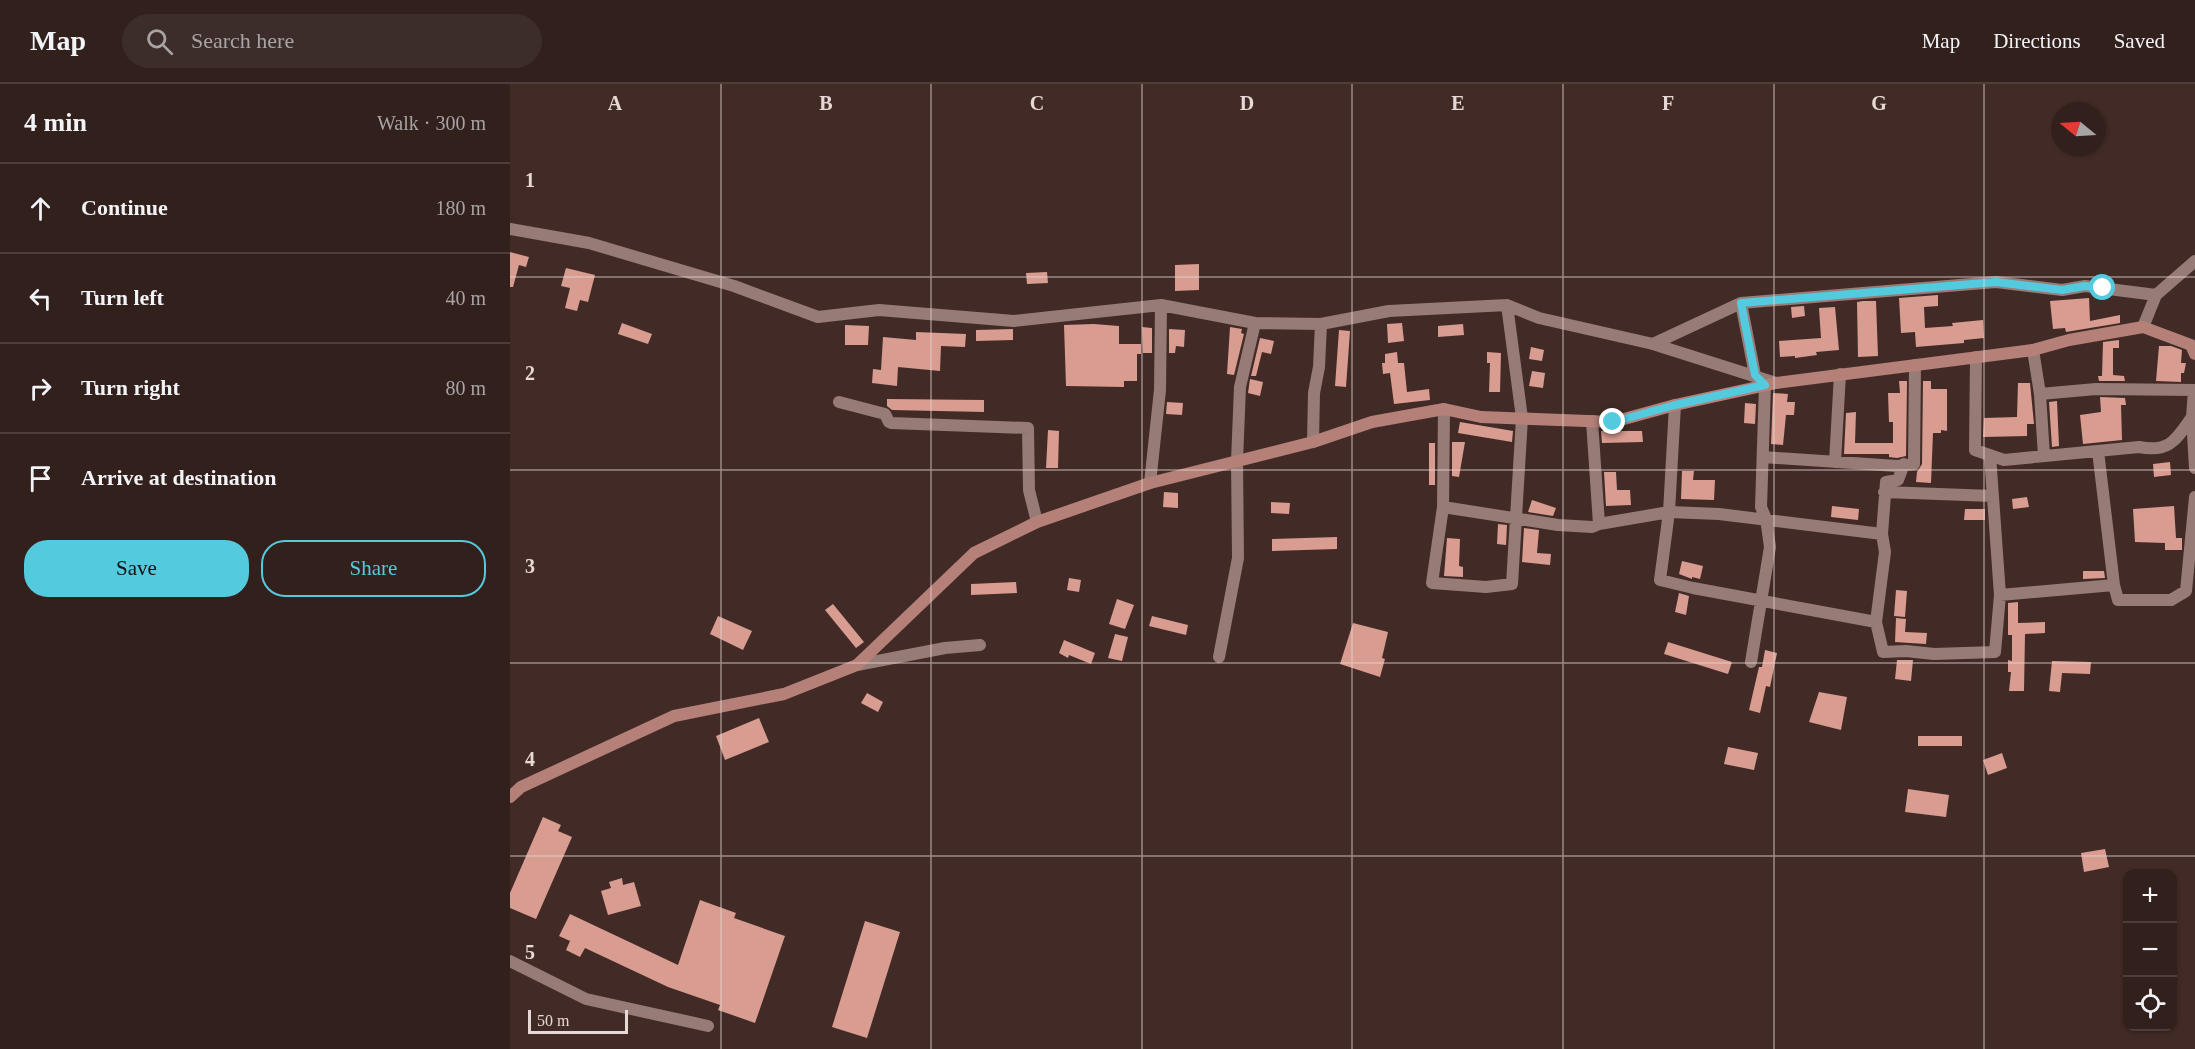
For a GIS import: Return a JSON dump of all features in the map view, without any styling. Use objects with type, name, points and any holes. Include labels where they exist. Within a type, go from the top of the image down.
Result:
[{"type":"street","points":[[510,230],[589,243],[734,286],[818,317],[879,310],[1014,321],[1161,305],[1256,322],[1321,324],[1389,311],[1507,305],[1539,318],[1653,344],[1755,375],[1771,384]]},
{"type":"street","points":[[2144,327],[2156,295],[2195,261]]},
{"type":"street","points":[[1653,344],[1741,303],[1996,282],[2062,290],[2085,286],[2156,295]]},
{"type":"street","points":[[1741,303],[1755,375]]},
{"type":"street","points":[[1150,483],[1160,390],[1161,305]]},
{"type":"street","points":[[1444,409],[1443,507],[1432,583],[1486,587],[1512,584],[1522,418],[1507,305]]},
{"type":"street","points":[[1219,657],[1238,558],[1237,461],[1240,387],[1256,322]]},
{"type":"street","points":[[1313,442],[1314,393],[1319,367],[1321,324]]},
{"type":"street","points":[[857,665],[974,553],[1037,522],[1150,483],[1313,442],[1372,422],[1444,409],[1480,417],[1613,422],[1675,405],[1771,384],[2033,350],[2069,340],[2144,327],[2191,345],[2195,354]]},
{"type":"street","points":[[2033,350],[2040,394],[2044,456]]},
{"type":"street","points":[[1976,357],[1975,450],[2004,460],[2139,447],[2156,450],[2175,440],[2193,417]]},
{"type":"street","points":[[1763,458],[1898,466],[1914,464],[1915,365]]},
{"type":"street","points":[[1835,462],[1840,374]]},
{"type":"street","points":[[1751,662],[1770,548],[1766,519],[1761,507],[1763,458],[1771,384]]},
{"type":"street","points":[[2040,394],[2096,388],[2195,391],[2193,417],[2195,468]]},
{"type":"street","points":[[839,402],[885,414],[891,423],[1028,428],[1029,490],[1037,522]]},
{"type":"street","points":[[1675,405],[1669,512],[1660,580],[1876,622]]},
{"type":"street","points":[[1592,421],[1599,524]]},
{"type":"street","points":[[2098,451],[2114,585],[2118,600],[2171,600],[2186,591],[2195,497]]},
{"type":"street","points":[[1904,464],[1898,480],[1886,482],[1884,492],[1882,534],[1885,552],[1876,622],[1883,652],[1906,651],[1934,654],[1995,652],[2000,595],[1990,455]]},
{"type":"street","points":[[1884,492],[1993,496]]},
{"type":"street","points":[[1443,507],[1558,525],[1592,527],[1669,512],[1719,514],[1882,534]]},
{"type":"street","points":[[2000,595],[2114,585]]},
{"type":"street","points":[[510,797],[521,787],[674,716],[784,694],[857,665],[945,648],[980,645]]},
{"type":"street","points":[[510,961],[586,999],[708,1026]]},
{"type":"building","points":[[510,252],[529,257],[526,267],[519,265],[513,287],[510,287]]},
{"type":"building","points":[[1199,264],[1199,290],[1175,291],[1175,265]]},
{"type":"building","points":[[566,268],[595,275],[588,302],[580,300],[577,311],[565,308],[570,288],[561,286]]},
{"type":"building","points":[[1047,272],[1048,283],[1027,284],[1026,273]]},
{"type":"building","points":[[1938,295],[1938,306],[1924,307],[1925,328],[1953,326],[1952,323],[1983,320],[1984,338],[1964,340],[1964,343],[1916,347],[1915,332],[1901,333],[1899,298]]},
{"type":"building","points":[[2089,298],[2090,321],[2120,315],[2120,323],[2066,332],[2065,328],[2053,329],[2050,301]]},
{"type":"building","points":[[1876,301],[1878,356],[1858,357],[1857,302]]},
{"type":"building","points":[[1804,306],[1805,316],[1792,318],[1791,307]]},
{"type":"building","points":[[1835,307],[1839,350],[1816,352],[1817,355],[1795,358],[1795,356],[1780,357],[1779,341],[1821,338],[1819,308]]},
{"type":"building","points":[[622,323],[652,334],[648,344],[618,334]]},
{"type":"building","points":[[1402,323],[1404,341],[1388,343],[1387,324]]},
{"type":"building","points":[[1463,324],[1464,335],[1438,337],[1438,326]]},
{"type":"building","points":[[845,325],[869,326],[868,345],[845,345]]},
{"type":"building","points":[[1064,325],[1119,326],[1119,344],[1141,344],[1141,354],[1137,354],[1137,381],[1124,381],[1124,387],[1066,386]]},
{"type":"building","points":[[1142,327],[1152,328],[1152,353],[1143,353]]},
{"type":"building","points":[[1230,327],[1242,329],[1241,333],[1244,334],[1234,375],[1227,374]]},
{"type":"building","points":[[1013,329],[1013,340],[976,341],[976,330]]},
{"type":"building","points":[[1169,329],[1185,330],[1184,347],[1176,346],[1175,353],[1169,353]]},
{"type":"building","points":[[1339,330],[1350,331],[1346,387],[1335,386]]},
{"type":"building","points":[[916,332],[966,334],[965,347],[941,346],[940,371],[898,367],[897,386],[872,383],[873,369],[881,370],[883,337],[916,340]]},
{"type":"building","points":[[1260,338],[1274,341],[1271,354],[1262,352],[1256,376],[1251,376]]},
{"type":"building","points":[[2119,340],[2119,348],[2113,348],[2113,375],[2124,376],[2125,381],[2099,381],[2098,376],[2102,376],[2103,342]]},
{"type":"building","points":[[2159,346],[2171,346],[2182,350],[2181,363],[2186,363],[2184,373],[2181,373],[2181,382],[2156,381]]},
{"type":"building","points":[[1531,347],[1544,350],[1542,361],[1529,359]]},
{"type":"building","points":[[1397,352],[1398,363],[1404,363],[1407,392],[1429,389],[1430,400],[1394,404],[1390,373],[1383,374],[1382,363],[1385,363],[1385,354]]},
{"type":"building","points":[[1487,352],[1501,353],[1500,392],[1489,392],[1490,363],[1487,363]]},
{"type":"building","points":[[1532,371],[1545,373],[1543,388],[1529,386]]},
{"type":"building","points":[[1250,379],[1263,382],[1260,396],[1248,393]]},
{"type":"building","points":[[1899,381],[1907,381],[1906,456],[1897,458],[1889,457],[1889,454],[1844,454],[1846,413],[1856,412],[1855,443],[1893,443],[1893,422],[1889,422],[1888,393],[1900,393]]},
{"type":"building","points":[[1923,381],[1931,381],[1931,389],[1947,389],[1947,431],[1941,430],[1941,433],[1933,433],[1931,483],[1916,482],[1917,472],[1922,464]]},
{"type":"building","points":[[2018,383],[2030,383],[2034,424],[2027,424],[2027,436],[1983,437],[1984,418],[2017,417]]},
{"type":"building","points":[[1773,393],[1788,394],[1787,402],[1795,402],[1794,415],[1786,415],[1783,445],[1771,444]]},
{"type":"building","points":[[2100,397],[2125,398],[2126,405],[2121,405],[2122,440],[2083,444],[2080,415],[2101,412]]},
{"type":"building","points":[[887,399],[984,400],[984,412],[892,410],[887,406]]},
{"type":"building","points":[[2057,401],[2059,446],[2052,447],[2049,402]]},
{"type":"building","points":[[1167,402],[1183,403],[1182,415],[1166,414]]},
{"type":"building","points":[[1745,403],[1756,404],[1755,424],[1744,423]]},
{"type":"building","points":[[1460,422],[1513,431],[1512,442],[1458,433]]},
{"type":"building","points":[[1048,430],[1059,431],[1058,468],[1046,468]]},
{"type":"building","points":[[1601,431],[1642,431],[1643,442],[1602,443]]},
{"type":"building","points":[[1452,442],[1465,442],[1459,477],[1452,476]]},
{"type":"building","points":[[1429,443],[1435,443],[1435,485],[1429,485]]},
{"type":"building","points":[[2170,462],[2171,475],[2154,477],[2153,464]]},
{"type":"building","points":[[1682,471],[1694,471],[1693,480],[1715,480],[1714,500],[1681,499]]},
{"type":"building","points":[[1604,472],[1616,472],[1617,490],[1630,490],[1631,505],[1606,506]]},
{"type":"building","points":[[1164,492],[1178,493],[1178,508],[1163,507]]},
{"type":"building","points":[[2027,497],[2029,507],[2013,509],[2012,499]]},
{"type":"building","points":[[1532,500],[1556,508],[1553,516],[1528,512]]},
{"type":"building","points":[[1271,502],[1290,503],[1289,514],[1271,513]]},
{"type":"building","points":[[1832,506],[1859,509],[1858,520],[1831,517]]},
{"type":"building","points":[[2174,506],[2176,538],[2182,538],[2182,550],[2165,550],[2165,543],[2135,542],[2133,509]]},
{"type":"building","points":[[1965,509],[1985,509],[1985,520],[1964,520]]},
{"type":"building","points":[[1498,524],[1507,525],[1506,545],[1497,544]]},
{"type":"building","points":[[1524,528],[1539,530],[1537,553],[1551,554],[1550,565],[1522,562]]},
{"type":"building","points":[[1337,537],[1337,549],[1272,551],[1272,539]]},
{"type":"building","points":[[1447,538],[1460,539],[1459,566],[1463,567],[1463,577],[1444,576]]},
{"type":"building","points":[[1682,561],[1703,566],[1700,579],[1692,577],[1692,579],[1679,574]]},
{"type":"building","points":[[2083,571],[2104,571],[2105,578],[2083,579]]},
{"type":"building","points":[[1069,578],[1081,580],[1079,592],[1067,590]]},
{"type":"building","points":[[1016,582],[1017,593],[971,595],[971,584]]},
{"type":"building","points":[[1896,590],[1907,591],[1905,617],[1894,616]]},
{"type":"building","points":[[1679,593],[1689,596],[1686,615],[1675,612]]},
{"type":"building","points":[[1117,599],[1134,605],[1125,629],[1109,624]]},
{"type":"building","points":[[2018,602],[2018,623],[2045,622],[2045,633],[2025,634],[2024,691],[2009,691],[2011,672],[2008,672],[2008,660],[2012,661],[2012,635],[2008,635],[2008,603]]},
{"type":"building","points":[[833,604],[864,642],[856,648],[825,610]]},
{"type":"building","points":[[718,616],[752,631],[743,650],[710,634]]},
{"type":"building","points":[[1152,616],[1188,625],[1186,635],[1149,626]]},
{"type":"building","points":[[1896,618],[1906,619],[1905,632],[1927,633],[1926,644],[1895,642]]},
{"type":"building","points":[[1353,623],[1388,632],[1380,677],[1340,664]]},
{"type":"building","points":[[1115,634],[1128,637],[1122,661],[1108,658]]},
{"type":"building","points":[[1064,640],[1095,653],[1091,664],[1069,655],[1068,658],[1059,653]]},
{"type":"building","points":[[1668,642],[1732,662],[1728,674],[1664,654]]},
{"type":"building","points":[[1765,650],[1777,653],[1770,687],[1766,686],[1760,713],[1749,710]]},
{"type":"building","points":[[1897,660],[1913,660],[1911,681],[1895,679]]},
{"type":"building","points":[[2052,661],[2091,662],[2090,674],[2062,673],[2060,692],[2049,691]]},
{"type":"building","points":[[1819,692],[1847,697],[1841,730],[1809,722]]},
{"type":"building","points":[[867,693],[883,702],[878,712],[861,703]]},
{"type":"building","points":[[759,718],[769,742],[725,760],[716,736]]},
{"type":"building","points":[[1918,736],[1962,736],[1962,746],[1918,746]]},
{"type":"building","points":[[1728,747],[1758,753],[1754,770],[1724,764]]},
{"type":"building","points":[[2002,753],[2007,768],[1988,775],[1983,760]]},
{"type":"building","points":[[1908,789],[1949,795],[1946,817],[1905,812]]},
{"type":"building","points":[[543,817],[561,825],[558,831],[572,837],[536,919],[510,908],[510,893]]},
{"type":"building","points":[[2105,849],[2109,867],[2084,872],[2081,853]]},
{"type":"building","points":[[622,878],[623,885],[634,882],[641,906],[608,915],[601,891],[611,888],[609,882]]},
{"type":"building","points":[[700,900],[736,913],[734,918],[785,936],[755,1023],[718,1010],[720,1005],[668,987],[585,948],[580,957],[566,950],[570,941],[559,936],[570,914],[678,965]]},
{"type":"building","points":[[865,921],[900,932],[867,1038],[832,1027]]},
{"type":"route","points":[[1613,422],[1675,405],[1765,385],[1755,375],[1741,303],[1996,282],[2062,290],[2085,286],[2103,288]]}]
